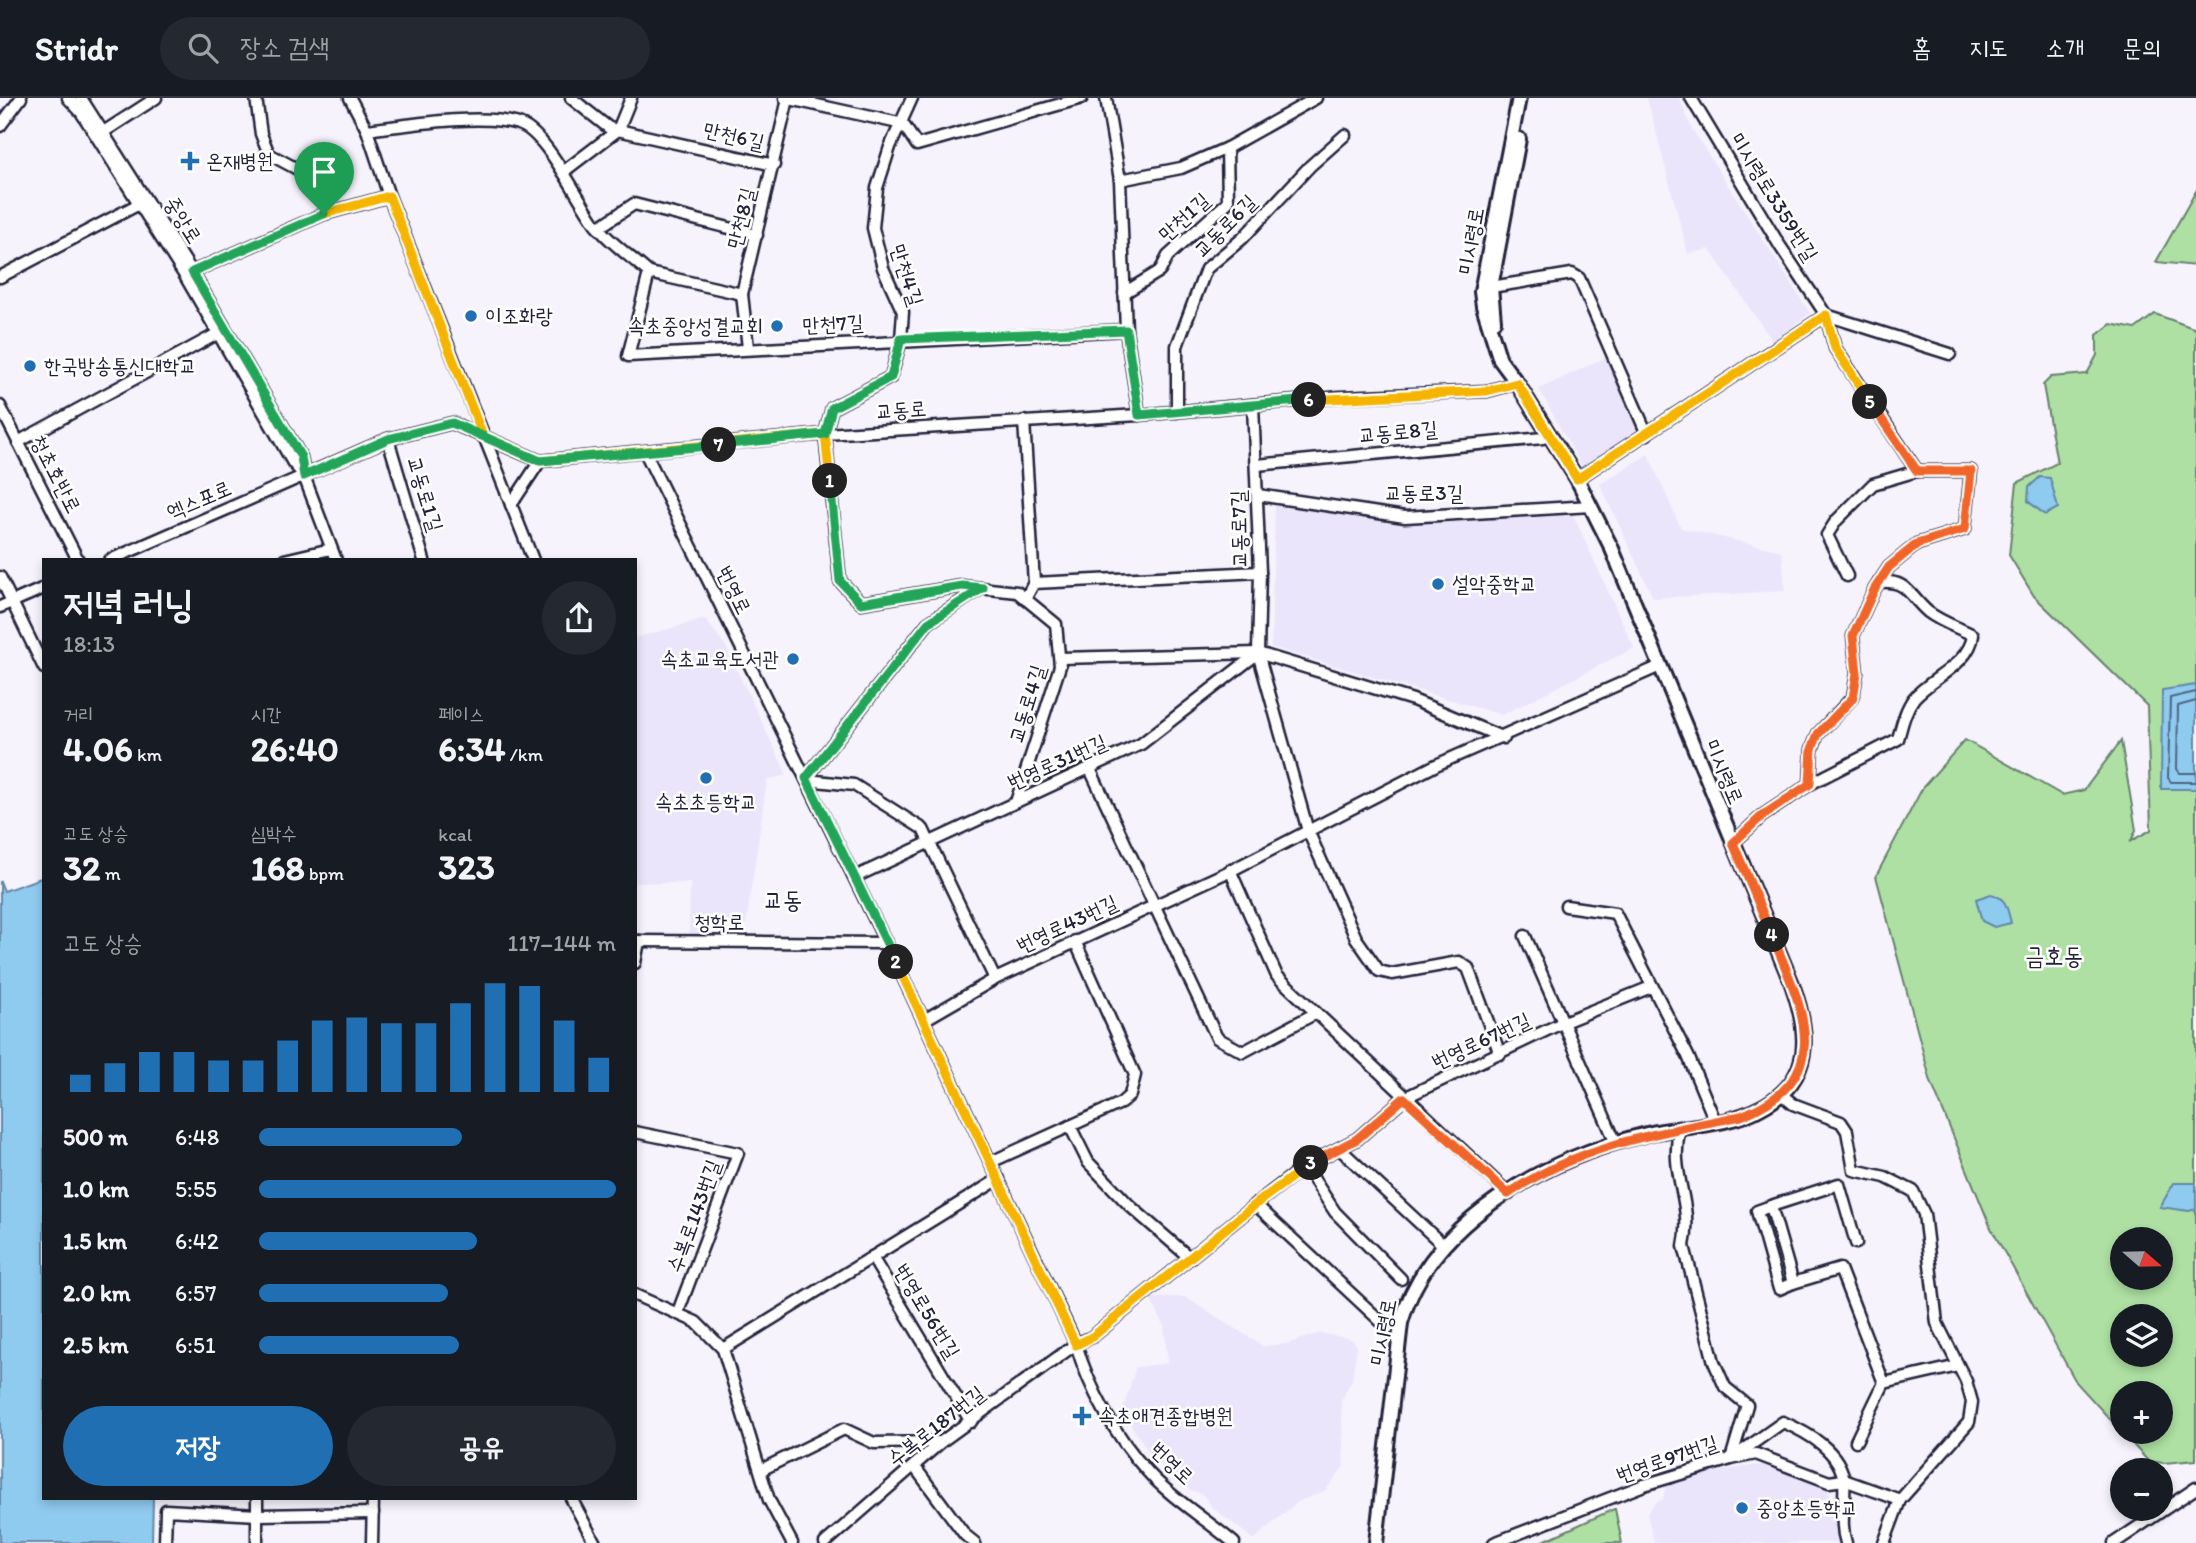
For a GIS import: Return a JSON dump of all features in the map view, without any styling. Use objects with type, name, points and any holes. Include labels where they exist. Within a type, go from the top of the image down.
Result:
[{"type":"main road","name":"미시령로","points":[[1376,1543],[1401,1323],[1408,1298],[1420,1274],[1443,1245],[1471,1219],[1564,1161],[1616,1143],[1761,1108],[1792,1080],[1801,1062],[1805,1024],[1792,984],[1658,667],[1612,549],[1577,479],[1500,360],[1483,306],[1482,292],[1519,98]]},
{"type":"main road","name":"미시령로","points":[[1517,383],[1494,326],[1491,287],[1527,98]]},
{"type":"street","points":[[0,126],[21,98]]},
{"type":"street","name":"중앙로","points":[[68,98],[81,112],[139,204],[304,476],[334,558]]},
{"type":"street","name":"중앙로","points":[[81,98],[105,131],[192,272],[301,457],[304,476]]},
{"type":"street","points":[[105,131],[156,98]]},
{"type":"street","points":[[256,98],[261,134],[269,154],[316,178],[326,191],[324,214]]},
{"type":"street","points":[[350,98],[367,130],[389,196],[532,558]]},
{"type":"street","name":"만천6길","points":[[571,98],[609,128],[775,165]]},
{"type":"street","points":[[562,172],[618,130],[631,98]]},
{"type":"street","points":[[787,98],[903,124],[917,145],[1082,98]]},
{"type":"street","name":"만천8길","points":[[748,348],[741,294],[775,165],[787,98]]},
{"type":"street","name":"만천4길","points":[[825,434],[832,408],[891,377],[901,339],[902,312],[883,268],[873,228],[877,188],[890,147],[903,124],[912,98]]},
{"type":"street","name":"만천1길","points":[[1106,98],[1120,180],[1126,330],[1139,415]]},
{"type":"street","name":"만천1길","points":[[1120,180],[1181,168],[1227,148],[1316,98]]},
{"type":"street","name":"미시령로3359번길","points":[[1691,98],[1780,246],[1826,315],[1835,348],[1917,471]]},
{"type":"street","points":[[367,130],[440,121],[506,122],[524,125],[562,172],[598,228],[649,273],[741,294]]},
{"type":"street","name":"교동로6길","points":[[1177,412],[1177,346],[1206,269],[1243,238],[1310,166],[1345,135]]},
{"type":"street","name":"만천1길","points":[[1124,293],[1160,271],[1168,256],[1228,202],[1227,148]]},
{"type":"street","points":[[192,272],[324,214],[389,196]]},
{"type":"street","points":[[0,276],[139,204]]},
{"type":"street","points":[[598,228],[634,204],[757,235]]},
{"type":"street","name":"만천7길","points":[[649,273],[628,356],[901,339],[1126,330]]},
{"type":"street","points":[[1491,287],[1572,274],[1579,278],[1647,434]]},
{"type":"street","points":[[1577,479],[1826,315],[1950,354]]},
{"type":"street","points":[[18,442],[217,334]]},
{"type":"street","name":"교동로","points":[[304,476],[388,439],[452,423],[540,461],[825,434],[1139,415],[1340,397],[1487,391],[1517,383]]},
{"type":"street","name":"교동로7길","points":[[1253,405],[1260,572],[1258,653],[1308,831],[1356,938],[1379,971],[1392,974],[1459,962],[1468,968],[1500,1054]]},
{"type":"street","name":"청초호반로","points":[[0,406],[77,558]]},
{"type":"street","points":[[1024,421],[1034,583]]},
{"type":"street","points":[[825,434],[840,581],[861,603],[962,586],[1021,595],[1034,583],[1260,572]]},
{"type":"street","name":"교동로8길","points":[[1257,465],[1543,438]]},
{"type":"street","name":"교동로1길","points":[[388,439],[423,558]]},
{"type":"street","name":"번영로","points":[[645,452],[924,1020],[1076,1345],[1082,1366],[1118,1433],[1147,1472],[1234,1543]]},
{"type":"street","points":[[511,505],[540,461]]},
{"type":"street","points":[[1810,784],[1812,749],[1818,734],[1853,698],[1857,673],[1853,636],[1880,582],[1889,567],[1917,544],[1965,529],[1971,471],[1917,471],[1873,484],[1836,520],[1827,534],[1847,576]]},
{"type":"street","name":"엑스포로","points":[[115,558],[304,476]]},
{"type":"street","name":"교동로3길","points":[[1258,495],[1405,517],[1591,506]]},
{"type":"street","points":[[293,558],[331,549]]},
{"type":"street","points":[[0,577],[42,664]]},
{"type":"street","points":[[1733,843],[1762,816],[1810,784],[1898,739],[1903,719],[1914,699],[1963,656],[1972,643],[1973,635],[1930,613],[1904,585],[1896,581],[1880,582]]},
{"type":"street","points":[[806,779],[928,623],[983,588]]},
{"type":"street","points":[[0,607],[42,589]]},
{"type":"street","name":"교동로4길","points":[[1016,802],[1060,667],[1056,624],[1021,595]]},
{"type":"street","points":[[1060,658],[1258,653],[1413,700],[1504,738]]},
{"type":"street","name":"번영로31번길","points":[[855,877],[930,839],[1141,744],[1258,653]]},
{"type":"street","name":"번영로43번길","points":[[924,1020],[995,979],[1230,870],[1436,765],[1504,738],[1658,667]]},
{"type":"street","points":[[1090,769],[1217,1038],[1243,1052],[1316,1013]]},
{"type":"street","points":[[806,779],[853,785],[923,829],[995,979]]},
{"type":"street","points":[[1230,870],[1277,976],[1508,1194]]},
{"type":"street","points":[[1566,906],[1615,913],[1688,1056],[1715,1121]]},
{"type":"street","points":[[1525,936],[1616,1143]]},
{"type":"street","name":"청학로","points":[[637,941],[886,943]]},
{"type":"street","points":[[991,1162],[1121,1103],[1135,1084],[1135,1075],[1075,942]]},
{"type":"street","name":"번영로67번길","points":[[1076,1345],[1092,1337],[1305,1166],[1357,1139],[1404,1098],[1564,1022],[1651,987]]},
{"type":"street","points":[[1780,1093],[1793,1104],[1841,1122],[1847,1130],[1854,1170],[1885,1177],[1913,1191],[1924,1214],[1937,1323],[1972,1402],[1969,1422],[1900,1500],[1884,1543]]},
{"type":"street","points":[[1070,1126],[1088,1162],[1130,1206],[1190,1258]]},
{"type":"street","points":[[1680,1128],[1675,1149],[1688,1230],[1684,1246],[1718,1373],[1725,1387],[1747,1405],[1731,1459],[1756,1454],[1829,1482],[1844,1480],[1900,1500]]},
{"type":"street","name":"수복로143번길","points":[[637,1132],[738,1153],[678,1312]]},
{"type":"street","points":[[1340,1149],[1443,1245]]},
{"type":"street","points":[[1305,1166],[1335,1212],[1401,1279]]},
{"type":"street","name":"번영로56번길","points":[[723,1349],[999,1179]]},
{"type":"street","points":[[1856,1243],[1839,1184],[1757,1210],[1779,1289],[1840,1269],[1884,1383],[1856,1441]]},
{"type":"street","points":[[1255,1204],[1388,1328]]},
{"type":"street","points":[[1771,1206],[1793,1283]]},
{"type":"street","name":"번영로56번길","points":[[872,1257],[971,1422]]},
{"type":"street","points":[[637,1296],[696,1322],[723,1349],[769,1500],[792,1543]]},
{"type":"street","name":"수복로187번길","points":[[825,1543],[941,1442],[1076,1345]]},
{"type":"street","points":[[1884,1383],[1958,1366]]},
{"type":"street","name":"번영로97번길","points":[[1494,1543],[1644,1485],[1731,1459],[1783,1422],[1805,1432],[1835,1458],[1844,1480]]},
{"type":"street","points":[[761,1469],[844,1429],[874,1443],[941,1442]]},
{"type":"street","points":[[914,1466],[965,1535],[975,1543]]},
{"type":"street","points":[[1844,1480],[1841,1527],[1846,1543]]},
{"type":"street","points":[[2114,1543],[2196,1488]]},
{"type":"street","points":[[257,1500],[257,1543]]},
{"type":"street","points":[[372,1543],[373,1500]]},
{"type":"street","points":[[572,1500],[594,1543]]},
{"type":"street","points":[[165,1543],[166,1510],[258,1515],[373,1513]]},
{"type":"shaded area","points":[[1647,98],[1679,98],[1692,129],[1810,313],[1773,342],[1709,249],[1688,254]]},
{"type":"shaded area","points":[[1606,357],[1641,434],[1584,471],[1539,389]]},
{"type":"shaded area","points":[[1648,454],[1681,528],[1782,551],[1785,591],[1653,598],[1600,484]]},
{"type":"shaded area","name":"설악중학교","points":[[1275,504],[1412,521],[1572,512],[1634,648],[1502,715],[1271,647]]},
{"type":"shaded area","name":"속초초등학교","points":[[705,619],[725,645],[787,775],[767,780],[746,924],[717,927],[706,936],[689,935],[690,883],[637,883],[637,637]]},
{"type":"shaded area","points":[[1185,1297],[1263,1346],[1286,1344],[1320,1333],[1351,1339],[1357,1346],[1352,1380],[1341,1401],[1344,1466],[1325,1491],[1297,1502],[1254,1540],[1212,1507],[1202,1494],[1190,1490],[1172,1476],[1151,1455],[1122,1412],[1136,1367],[1168,1363],[1164,1326],[1150,1298]]},
{"type":"shaded area","name":"중앙초등학교","points":[[1766,1464],[1828,1489],[1842,1543],[1654,1543],[1647,1513],[1656,1502],[1663,1499],[1666,1486],[1690,1475]]},
{"type":"green space","points":[[2196,191],[2196,266],[2156,262]]},
{"type":"green space","points":[[2155,314],[2196,329],[2196,1460],[2173,1462],[2173,1458],[2145,1458],[2133,1444],[2173,1444],[2173,1381],[2110,1381],[2110,1419],[2076,1382],[1991,1228],[1931,1082],[1876,876],[1923,787],[1965,740],[2062,795],[2084,790],[2121,741],[2136,830],[2131,841],[2151,830],[2147,706],[2034,596],[2009,555],[2017,483],[2057,463],[2043,385],[2051,377],[2087,374],[2097,355],[2097,335],[2111,324],[2135,329]]},
{"type":"green space","points":[[1614,1509],[1622,1543],[1539,1543]]},
{"type":"water","points":[[2040,477],[2050,478],[2058,508],[2045,515],[2028,501],[2029,487]]},
{"type":"water","points":[[2196,685],[2196,789],[2161,789],[2162,690]]},
{"type":"water","points":[[42,878],[42,1500],[153,1500],[152,1543],[0,1543],[0,881],[4,891]]},
{"type":"water","points":[[1991,894],[2003,901],[2011,923],[1994,927],[1982,921],[1976,899]]},
{"type":"water","points":[[2174,1183],[2196,1183],[2196,1209],[2189,1211],[2160,1207]]},
{"type":"place","name":"온재병원","points":[[190,161]]},
{"type":"place","name":"이조화랑","points":[[471,316]]},
{"type":"place","name":"속초중앙성결교회","points":[[777,326]]},
{"type":"place","name":"한국방송통신대학교","points":[[30,366]]},
{"type":"place","name":"설악중학교","points":[[1438,584]]},
{"type":"place","name":"속초교육도서관","points":[[793,659]]},
{"type":"place","name":"속초초등학교","points":[[706,778]]},
{"type":"place","name":"속초애견종합병원","points":[[1082,1416]]},
{"type":"place","name":"중앙초등학교","points":[[1742,1508]]},
{"type":"district","name":"교동","points":[[783,900]]},
{"type":"district","name":"금호동","points":[[2054,956]]},
{"type":"route","points":[[324,214],[192,272],[301,457],[304,476],[388,439],[452,423],[540,461],[825,434],[832,408],[891,377],[901,339],[1126,330],[1139,415],[1340,397],[1487,391],[1509,388],[1517,383],[1577,479],[1826,315],[1835,348],[1917,471],[1971,471],[1965,529],[1917,544],[1889,567],[1874,590],[1853,636],[1857,673],[1853,698],[1818,734],[1812,749],[1810,784],[1762,816],[1733,843],[1792,984],[1805,1024],[1801,1062],[1792,1080],[1778,1096],[1761,1108],[1741,1116],[1647,1134],[1604,1146],[1564,1161],[1508,1194],[1404,1098],[1357,1139],[1305,1166],[1092,1337],[1076,1345],[924,1020],[806,778],[928,623],[983,588],[962,586],[861,603],[840,581],[825,434],[645,452],[540,461],[483,436],[389,196],[377,197],[324,214]]}]
